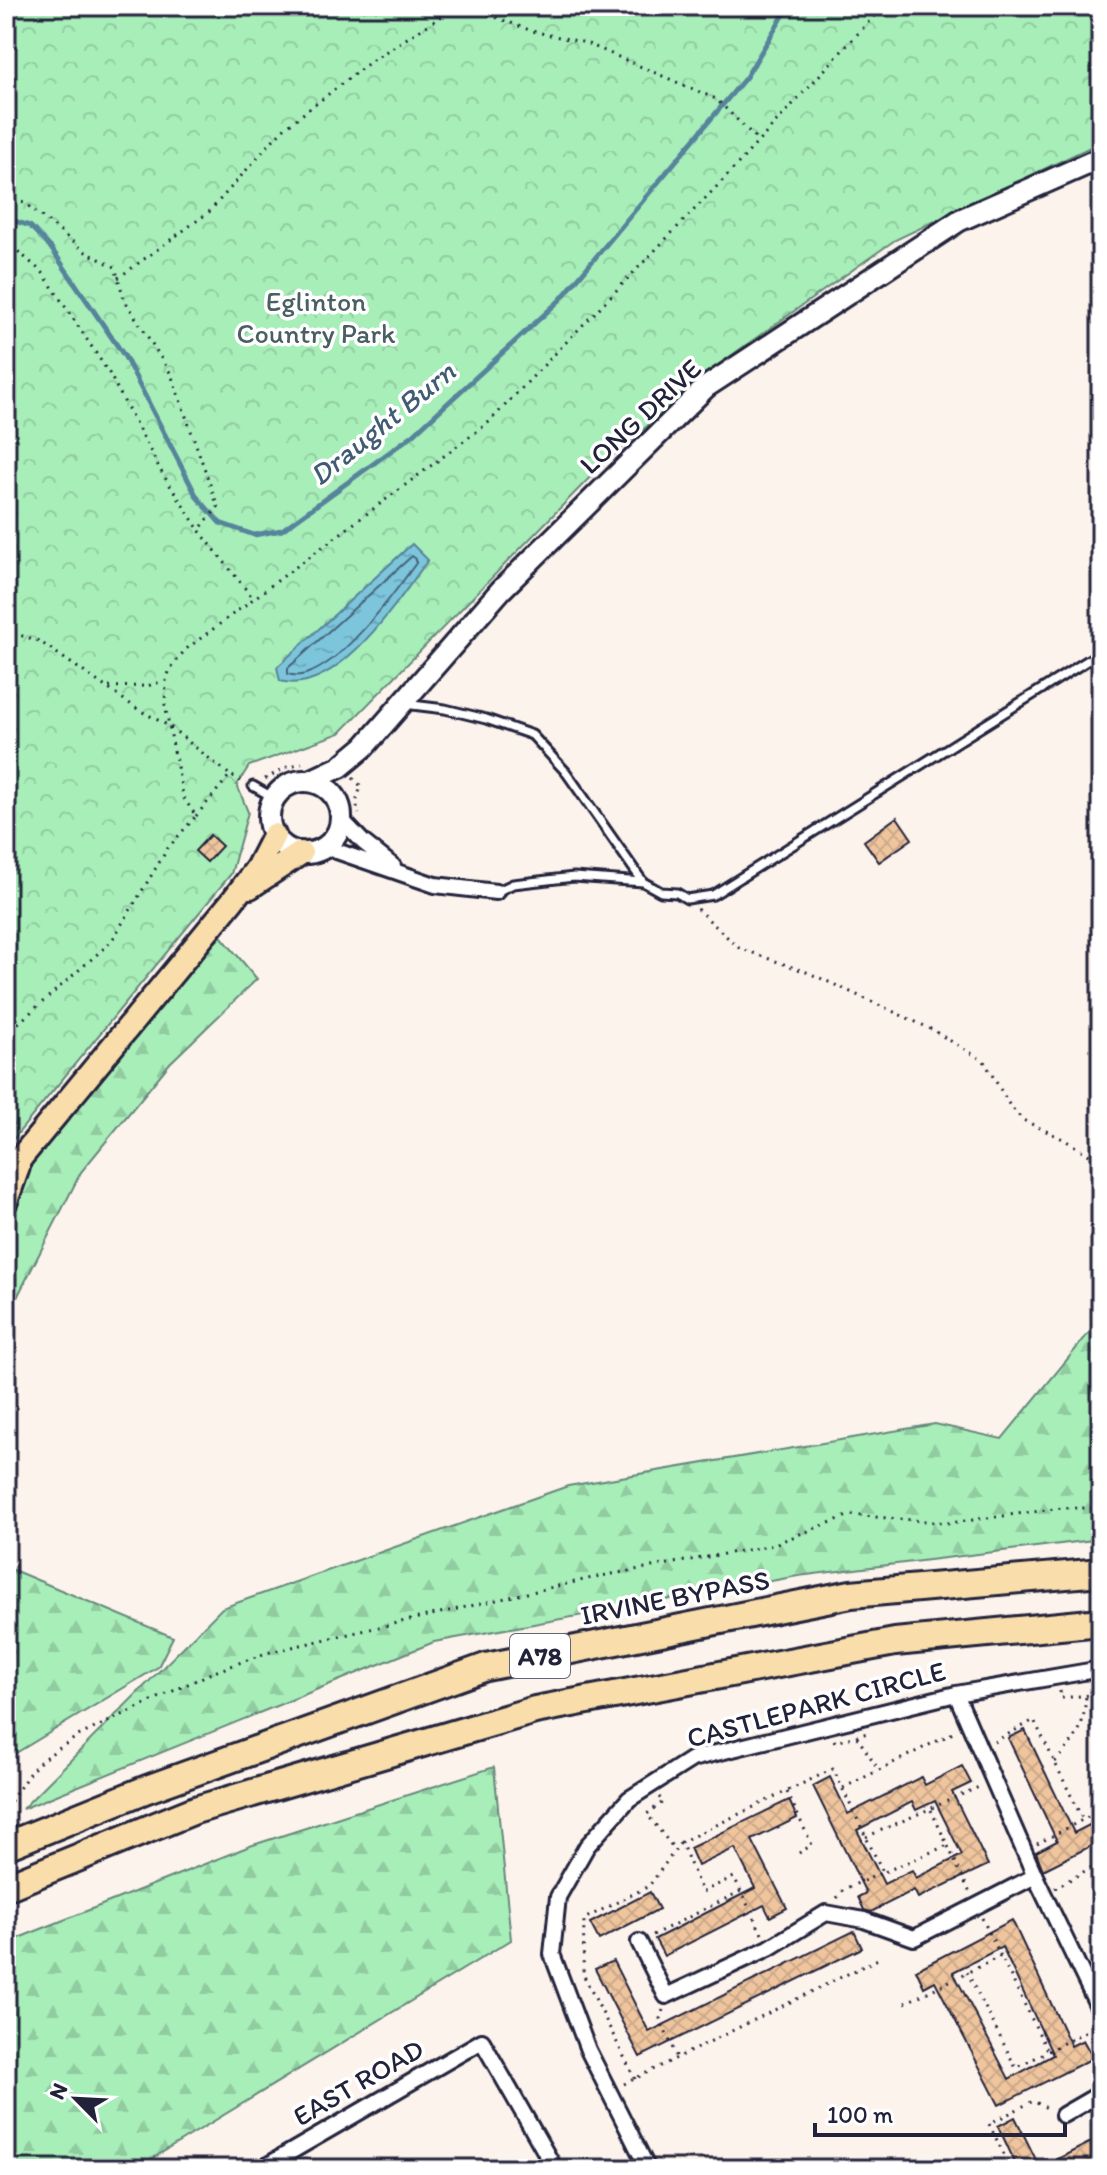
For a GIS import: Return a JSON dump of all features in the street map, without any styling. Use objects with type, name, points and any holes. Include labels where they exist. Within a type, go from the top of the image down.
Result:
[{"type":"highway","name":"IRVINE BYPASS","points":[[6,1846],[147,1789],[486,1667],[851,1594],[1101,1572]]},
{"type":"highway","name":"A78","points":[[6,1887],[195,1810],[535,1710],[895,1642],[1101,1622]]},
{"type":"main road","name":"LONG DRIVE","points":[[310,781],[340,767],[364,747],[501,590],[706,387],[960,220],[1101,158]]},
{"type":"main road","name":"LONG DRIVE","points":[[340,811],[349,774],[364,747]]},
{"type":"main road","points":[[310,781],[327,788],[340,811],[333,840],[314,852],[301,853],[286,847],[274,835],[269,816],[274,798],[289,784],[310,781]]},
{"type":"main road","points":[[6,1179],[233,900],[257,868],[274,835]]},
{"type":"main road","points":[[233,900],[301,853]]},
{"type":"main road","points":[[6,1201],[23,1155]]},
{"type":"street","points":[[340,811],[363,842],[399,871]]},
{"type":"street","points":[[325,847],[435,885],[496,892]]},
{"type":"street","name":"CASTLEPARK CIRCLE","points":[[648,2169],[588,2050],[552,1954],[558,1897],[587,1846],[629,1799],[692,1759],[956,1694],[1101,1669]]},
{"type":"street","points":[[956,1694],[1035,1876],[1101,2013]]},
{"type":"street","points":[[639,1942],[666,1996],[769,1948],[826,1913],[864,1920],[914,1938],[1035,1876]]},
{"type":"street","name":"EAST ROAD","points":[[261,2169],[482,2041],[555,2169]]},
{"type":"street","points":[[1063,2115],[1101,2093]]},
{"type":"lane","points":[[496,892],[513,884],[574,877],[643,882],[661,892],[677,893],[687,899],[713,895],[1101,652]]},
{"type":"lane","points":[[402,704],[445,709],[532,735],[566,772],[643,882]]},
{"type":"lane","points":[[253,786],[274,798]]},
{"type":"path","points":[[118,278],[209,212],[282,130],[374,59],[458,6]]},
{"type":"path","points":[[466,6],[532,31],[586,43],[716,99],[759,141]]},
{"type":"path","points":[[6,1034],[111,942],[168,848],[196,816],[183,797],[165,705],[170,669],[185,650],[488,423],[759,141],[874,16],[874,6]]},
{"type":"path","points":[[6,200],[25,203],[84,251],[115,267],[124,299],[171,374],[218,507],[199,530]]},
{"type":"path","points":[[6,241],[43,273],[109,373],[162,473],[199,530],[252,598]]},
{"type":"path","points":[[6,631],[39,641],[139,710],[169,726],[230,775]]},
{"type":"path","points":[[109,687],[147,686],[166,681]]},
{"type":"path","points":[[687,899],[739,948],[809,973],[929,1028],[984,1061],[1010,1106],[1023,1120],[1101,1162]]},
{"type":"path","points":[[6,1808],[30,1772],[43,1759],[78,1736],[209,1674],[266,1653],[601,1576],[769,1546],[850,1515],[950,1523],[1062,1508],[1101,1508]]},
{"type":"path","points":[[1059,1676],[1061,1698],[1101,1694]]},
{"type":"path","points":[[1055,1762],[1078,1737],[1086,1696]]},
{"type":"path","points":[[980,1749],[1034,1720],[1083,1820]]},
{"type":"path","points":[[843,1788],[970,1725]]},
{"type":"path","points":[[857,1736],[879,1770]]},
{"type":"path","points":[[635,2079],[583,1974],[584,1919],[649,1886],[681,1842],[833,1769],[883,1872]]},
{"type":"path","points":[[866,1837],[993,1780]]},
{"type":"path","points":[[651,1785],[663,1802],[647,1814],[675,1850]]},
{"type":"path","points":[[787,1792],[812,1845],[794,1856]]},
{"type":"path","points":[[931,1810],[1048,2052]]},
{"type":"path","points":[[1024,1851],[1101,1810]]},
{"type":"path","points":[[681,1842],[702,1892],[734,1877],[769,1948]]},
{"type":"path","points":[[826,1913],[844,1889],[948,1845]]},
{"type":"path","points":[[1044,1894],[1101,1862]]},
{"type":"path","points":[[639,1942],[741,1891]]},
{"type":"path","points":[[905,2003],[1001,1956]]},
{"type":"path","points":[[609,2092],[882,1957]]},
{"type":"path","points":[[967,1972],[1016,2068],[1101,2023]]},
{"type":"path","points":[[666,1996],[660,2019],[677,2058]]},
{"type":"path","points":[[1011,2169],[989,2124],[1033,2101],[1063,2115]]},
{"type":"green space","name":"Eglinton Country Park","points":[[6,6],[1101,6],[1101,142],[895,240],[722,362],[603,464],[340,733],[249,766],[237,785],[248,812],[231,874],[6,1148]]},
{"type":"green space","points":[[221,936],[257,979],[170,1063],[81,1172],[6,1319],[6,1203],[50,1122]]},
{"type":"green space","points":[[1101,1318],[1101,1539],[798,1576],[434,1642],[22,1809],[222,1608],[568,1486],[935,1424],[1002,1439]]},
{"type":"green space","points":[[6,1567],[173,1637],[158,1667],[6,1759]]},
{"type":"green space","points":[[494,1767],[511,1940],[135,2169],[6,2169],[6,1943],[250,1846]]},
{"type":"water","points":[[412,544],[428,560],[364,641],[323,674],[302,682],[280,681],[277,667]]},
{"type":"building","points":[[897,817],[912,839],[879,862],[864,841]]},
{"type":"building","points":[[210,835],[222,846],[207,862],[195,851]]},
{"type":"building","points":[[1025,1730],[1074,1833],[1101,1819],[1101,1841],[1043,1870],[1036,1852],[1057,1841],[1008,1738]]},
{"type":"building","points":[[962,1766],[971,1783],[952,1792],[988,1865],[918,1898],[914,1890],[871,1912],[864,1910],[858,1897],[866,1893],[813,1786],[830,1777],[848,1814],[921,1777],[925,1785]],"holes":[[[935,1801],[962,1855],[916,1878],[912,1870],[884,1884],[857,1830],[912,1802],[916,1810]]]},
{"type":"building","points":[[789,1800],[797,1818],[752,1840],[787,1908],[770,1917],[764,1905],[664,1956],[655,1939],[755,1888],[735,1848],[698,1866],[690,1848]]},
{"type":"building","points":[[650,1892],[659,1909],[599,1940],[590,1923]]},
{"type":"building","points":[[1012,1920],[1071,2046],[1083,2040],[1093,2058],[999,2105],[935,1981],[924,1987],[916,1970]],"holes":[[[1002,1947],[1053,2055],[1009,2079],[953,1972]]]},
{"type":"building","points":[[854,1931],[862,1948],[640,2057],[595,1969],[613,1961],[649,2032]]},
{"type":"building","points":[[1015,2117],[1040,2168],[1101,2137],[1101,2158],[1080,2169],[1018,2169],[998,2126]]},
{"type":"waterway","name":"Draught Burn","points":[[6,218],[30,226],[51,248],[125,357],[197,497],[220,523],[254,535],[282,530],[413,435],[560,300],[746,77],[789,6]]}]
